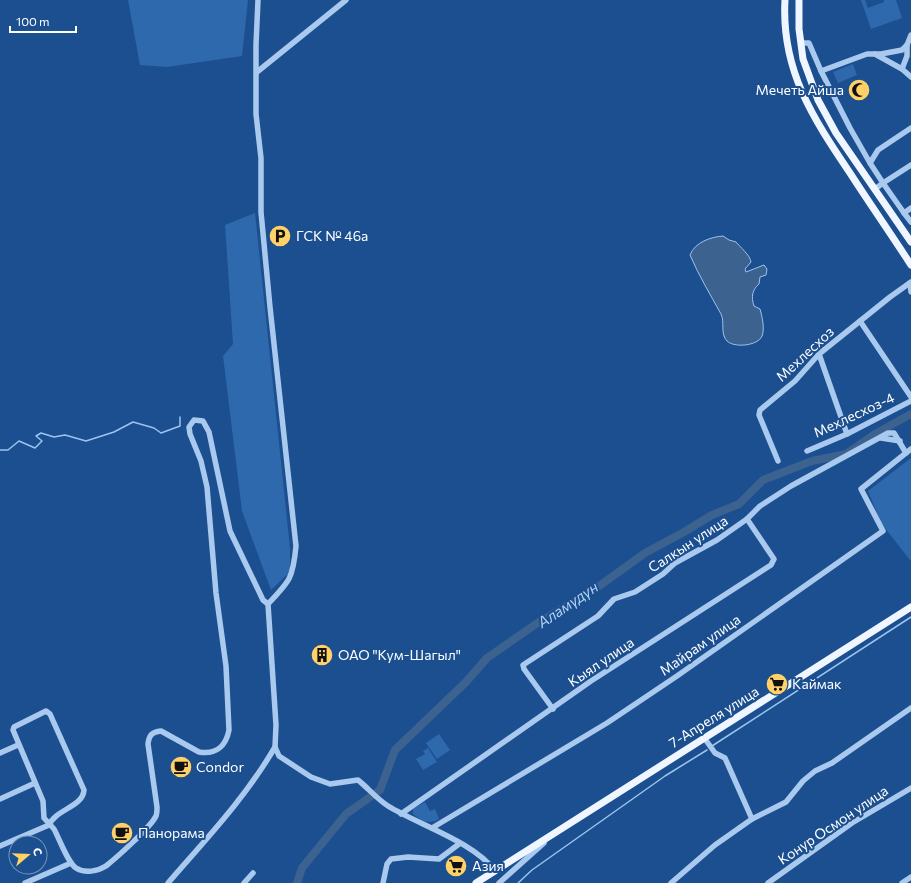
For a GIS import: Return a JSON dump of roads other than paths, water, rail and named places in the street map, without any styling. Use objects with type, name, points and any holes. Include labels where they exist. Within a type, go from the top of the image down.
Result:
[{"type":"main road","points":[[785,0],[787,46],[795,78],[804,99],[827,138],[911,265]]},
{"type":"main road","points":[[799,0],[801,44],[808,74],[818,100],[836,133],[911,242]]},
{"type":"main road","name":"7-Апреля улица","points":[[495,871],[551,837],[911,607]]},
{"type":"main road","points":[[476,883],[495,871]]},
{"type":"street","points":[[258,0],[256,45],[256,114],[261,158],[261,212],[296,546],[293,571],[286,584],[268,604],[276,725],[275,747],[279,756],[311,777],[330,784],[358,780],[386,805],[460,844],[481,857],[495,871]]},
{"type":"street","points":[[257,72],[346,0]]},
{"type":"street","points":[[902,69],[907,56],[907,45],[911,35]]},
{"type":"street","points":[[801,44],[808,43],[850,128],[870,163],[911,222]]},
{"type":"street","points":[[821,71],[867,54],[902,50],[907,45]]},
{"type":"street","points":[[874,54],[902,69],[911,77]]},
{"type":"street","points":[[870,163],[878,150],[911,128]]},
{"type":"street","points":[[875,189],[911,165]]},
{"type":"street","points":[[904,213],[911,208]]},
{"type":"street","points":[[910,283],[911,292]]},
{"type":"street","name":"Мехлесхоз","points":[[778,461],[759,412],[795,381],[819,354],[910,283]]},
{"type":"street","name":"Мехлесхоз-4","points":[[860,321],[911,397]]},
{"type":"street","points":[[819,354],[847,434]]},
{"type":"street","name":"Мехлесхоз-4","points":[[806,451],[847,434],[911,401]]},
{"type":"street","points":[[0,846],[49,825],[52,817],[84,795],[84,790],[50,714],[46,712],[14,727],[12,730],[43,801],[43,814],[49,825],[54,828],[71,863],[76,868],[83,871],[96,870],[105,866],[140,834],[156,815],[157,807],[148,744],[149,737],[152,734],[161,731],[199,752],[204,753],[218,750],[227,740],[229,730],[226,666],[216,593],[207,487],[189,428],[194,420],[203,421],[209,432],[230,530],[263,600],[268,604]]},
{"type":"street","name":"Салкын улица","points":[[553,709],[524,669],[523,665],[598,616],[614,599],[635,592],[663,574],[675,563],[717,540],[747,519],[760,506],[790,486],[891,432],[894,433],[909,451]]},
{"type":"street","name":"Майрам улица","points":[[432,828],[607,723],[658,689],[882,531],[861,489],[909,451]]},
{"type":"street","name":"Кыял улица","points":[[401,814],[591,681],[771,565],[774,559],[747,519]]},
{"type":"street","points":[[671,883],[715,845],[752,819],[786,802],[803,781],[815,771],[832,763],[911,708]]},
{"type":"street","points":[[705,739],[715,753],[725,758],[752,819]]},
{"type":"street","points":[[0,753],[18,745]]},
{"type":"street","points":[[168,883],[220,823],[257,777],[275,747]]},
{"type":"street","points":[[0,799],[35,783]]},
{"type":"street","name":"Конур Осмон улица","points":[[768,883],[852,823],[911,788]]},
{"type":"street","points":[[500,883],[551,837]]},
{"type":"street","points":[[383,883],[387,864],[391,859],[408,857],[439,859],[460,844]]},
{"type":"street","points":[[25,883],[71,863]]},
{"type":"street","points":[[244,883],[254,873]]},
{"type":"street","points":[[902,883],[911,877]]},
{"type":"waterway","name":"Аламүдүн","points":[[297,883],[302,868],[346,814],[380,790],[395,750],[466,682],[487,658],[536,624],[595,589],[645,553],[712,515],[739,504],[763,480],[812,461],[846,454],[875,434],[911,414]]},
{"type":"waterway","points":[[0,450],[8,450],[19,441],[35,448],[42,441],[36,436],[41,433],[54,437],[65,435],[86,441],[114,432],[133,422],[154,428],[161,433],[180,426],[180,417]]},
{"type":"waterway","points":[[712,746],[911,617]]},
{"type":"waterway","points":[[518,883],[532,870],[665,776],[707,750]]},
{"type":"place","name":"Мечеть Айша","points":[[859,90]]},
{"type":"place","name":"ГСК № 46а","points":[[280,236]]},
{"type":"place","name":"ОАО \"Кум-Шагыл\"","points":[[322,655]]},
{"type":"place","name":"Каймак","points":[[777,684]]},
{"type":"place","name":"Condor","points":[[181,767]]},
{"type":"place","name":"Панорама","points":[[122,833]]},
{"type":"place","name":"Азия","points":[[456,866]]}]
